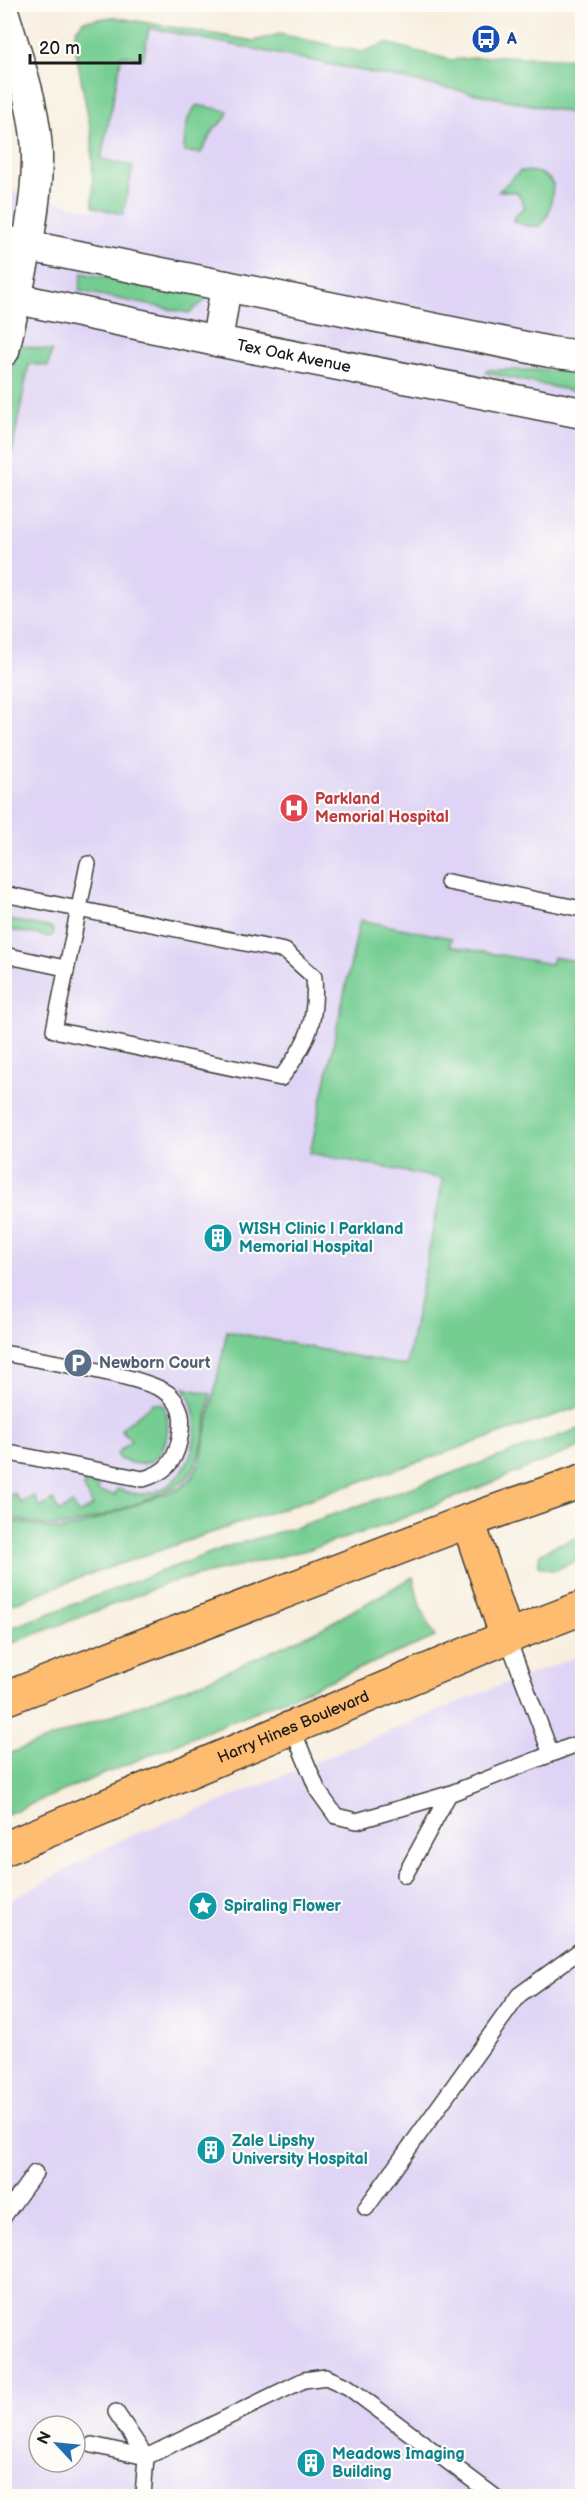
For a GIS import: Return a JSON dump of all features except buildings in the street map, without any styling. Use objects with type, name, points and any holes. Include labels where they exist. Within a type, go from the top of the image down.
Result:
[{"type":"main road","points":[[4,1699],[468,1521],[582,1481]]},
{"type":"main road","points":[[468,1521],[507,1637]]},
{"type":"main road","name":"Harry Hines Boulevard","points":[[4,1850],[507,1637],[582,1608]]},
{"type":"street","points":[[4,14],[33,117],[37,160],[34,201],[15,244],[4,351]]},
{"type":"street","points":[[15,244],[550,352],[582,356]]},
{"type":"street","points":[[217,341],[226,286]]},
{"type":"street","name":"Tex Oak Avenue","points":[[10,297],[217,341],[582,413]]},
{"type":"lane","points":[[4,894],[78,908],[285,951],[314,977],[316,1001],[308,1037],[281,1078],[54,1030],[65,968],[78,908],[88,864]]},
{"type":"lane","points":[[448,882],[582,909]]},
{"type":"lane","points":[[4,956],[65,968]]},
{"type":"lane","points":[[4,1353],[146,1382],[170,1394],[178,1404],[183,1418],[179,1444],[170,1464],[159,1474],[143,1479],[4,1452]]},
{"type":"lane","points":[[507,1637],[551,1754]]},
{"type":"lane","points":[[292,1728],[318,1791],[336,1816],[357,1821],[449,1794],[582,1742]]},
{"type":"lane","points":[[405,1875],[449,1794]]},
{"type":"lane","points":[[366,2208],[519,1995],[582,1949]]},
{"type":"lane","points":[[4,2216],[35,2173]]},
{"type":"lane","points":[[92,2445],[146,2457],[304,2380],[326,2377],[348,2387],[494,2496]]},
{"type":"lane","points":[[116,2412],[146,2457],[143,2496]]},
{"type":"shaded area","name":"Parkland Memorial Hospital","points":[[113,17],[582,106],[582,1406],[73,1580],[5,1607],[5,190],[98,211],[86,24]]},
{"type":"shaded area","points":[[582,1655],[582,2496],[5,2496],[5,1903],[122,1839],[210,1806],[493,1688]]},
{"type":"green space","points":[[113,17],[254,41],[280,34],[362,52],[386,43],[451,60],[498,56],[582,59],[582,115],[149,28],[143,59],[122,55],[101,159],[133,166],[123,214],[93,207],[92,138],[74,41],[76,30],[83,21]]},
{"type":"green space","points":[[197,105],[228,111],[225,119],[214,129],[201,153],[184,152],[187,121]]},
{"type":"green space","points":[[4,127],[8,152],[8,191],[4,190]]},
{"type":"green space","points":[[520,171],[539,173],[553,184],[549,212],[540,226],[527,226],[513,221],[514,216],[525,207],[517,192],[499,191]]},
{"type":"green space","points":[[82,273],[206,297],[206,300],[189,313],[79,291]]},
{"type":"green space","points":[[19,345],[52,351],[48,366],[29,364],[5,487],[5,408],[15,353]]},
{"type":"green space","points":[[486,370],[559,370],[582,374],[582,393],[486,373]]},
{"type":"green space","points":[[4,919],[52,928],[54,933],[50,937],[5,929]]},
{"type":"green space","points":[[360,920],[451,938],[450,946],[551,964],[553,957],[582,962],[582,1406],[73,1580],[5,1607],[5,1520],[59,1530],[77,1527],[180,1488],[191,1479],[200,1462],[227,1331],[406,1366],[443,1179],[310,1153]]},
{"type":"green space","points":[[184,1388],[211,1394],[201,1449],[193,1470],[179,1484],[128,1506],[64,1526],[49,1526],[5,1517],[5,1498],[14,1493],[21,1503],[34,1496],[40,1508],[53,1500],[59,1512],[72,1504],[78,1514],[93,1506],[83,1486],[85,1483],[99,1486],[98,1492],[115,1495],[117,1489],[134,1494],[144,1494],[161,1489],[174,1480],[185,1467],[195,1436],[195,1419],[191,1402]]},
{"type":"green space","points":[[153,1403],[162,1404],[167,1419],[168,1428],[160,1453],[144,1464],[119,1459],[117,1453],[131,1441],[121,1429]]},
{"type":"green space","points":[[582,1428],[582,1446],[383,1526],[307,1550],[171,1582],[5,1646],[5,1630],[226,1547],[300,1526]]},
{"type":"green space","points":[[582,1536],[582,1558],[553,1571],[538,1566],[540,1554],[554,1546]]},
{"type":"green space","points":[[413,1577],[420,1606],[435,1637],[5,1815],[5,1755],[207,1680],[315,1632]]},
{"type":"place","name":"A","points":[[486,39]]},
{"type":"place","name":"Parkland Memorial Hospital","points":[[294,808]]},
{"type":"place","name":"WISH Clinic | Parkland Memorial Hospital","points":[[218,1238]]},
{"type":"place","name":"Newborn Court","points":[[78,1363]]},
{"type":"place","name":"Spiraling Flower","points":[[203,1906]]},
{"type":"place","name":"Zale Lipshy University Hospital","points":[[211,2150]]},
{"type":"place","name":"Meadows Imaging Building","points":[[311,2463]]}]
